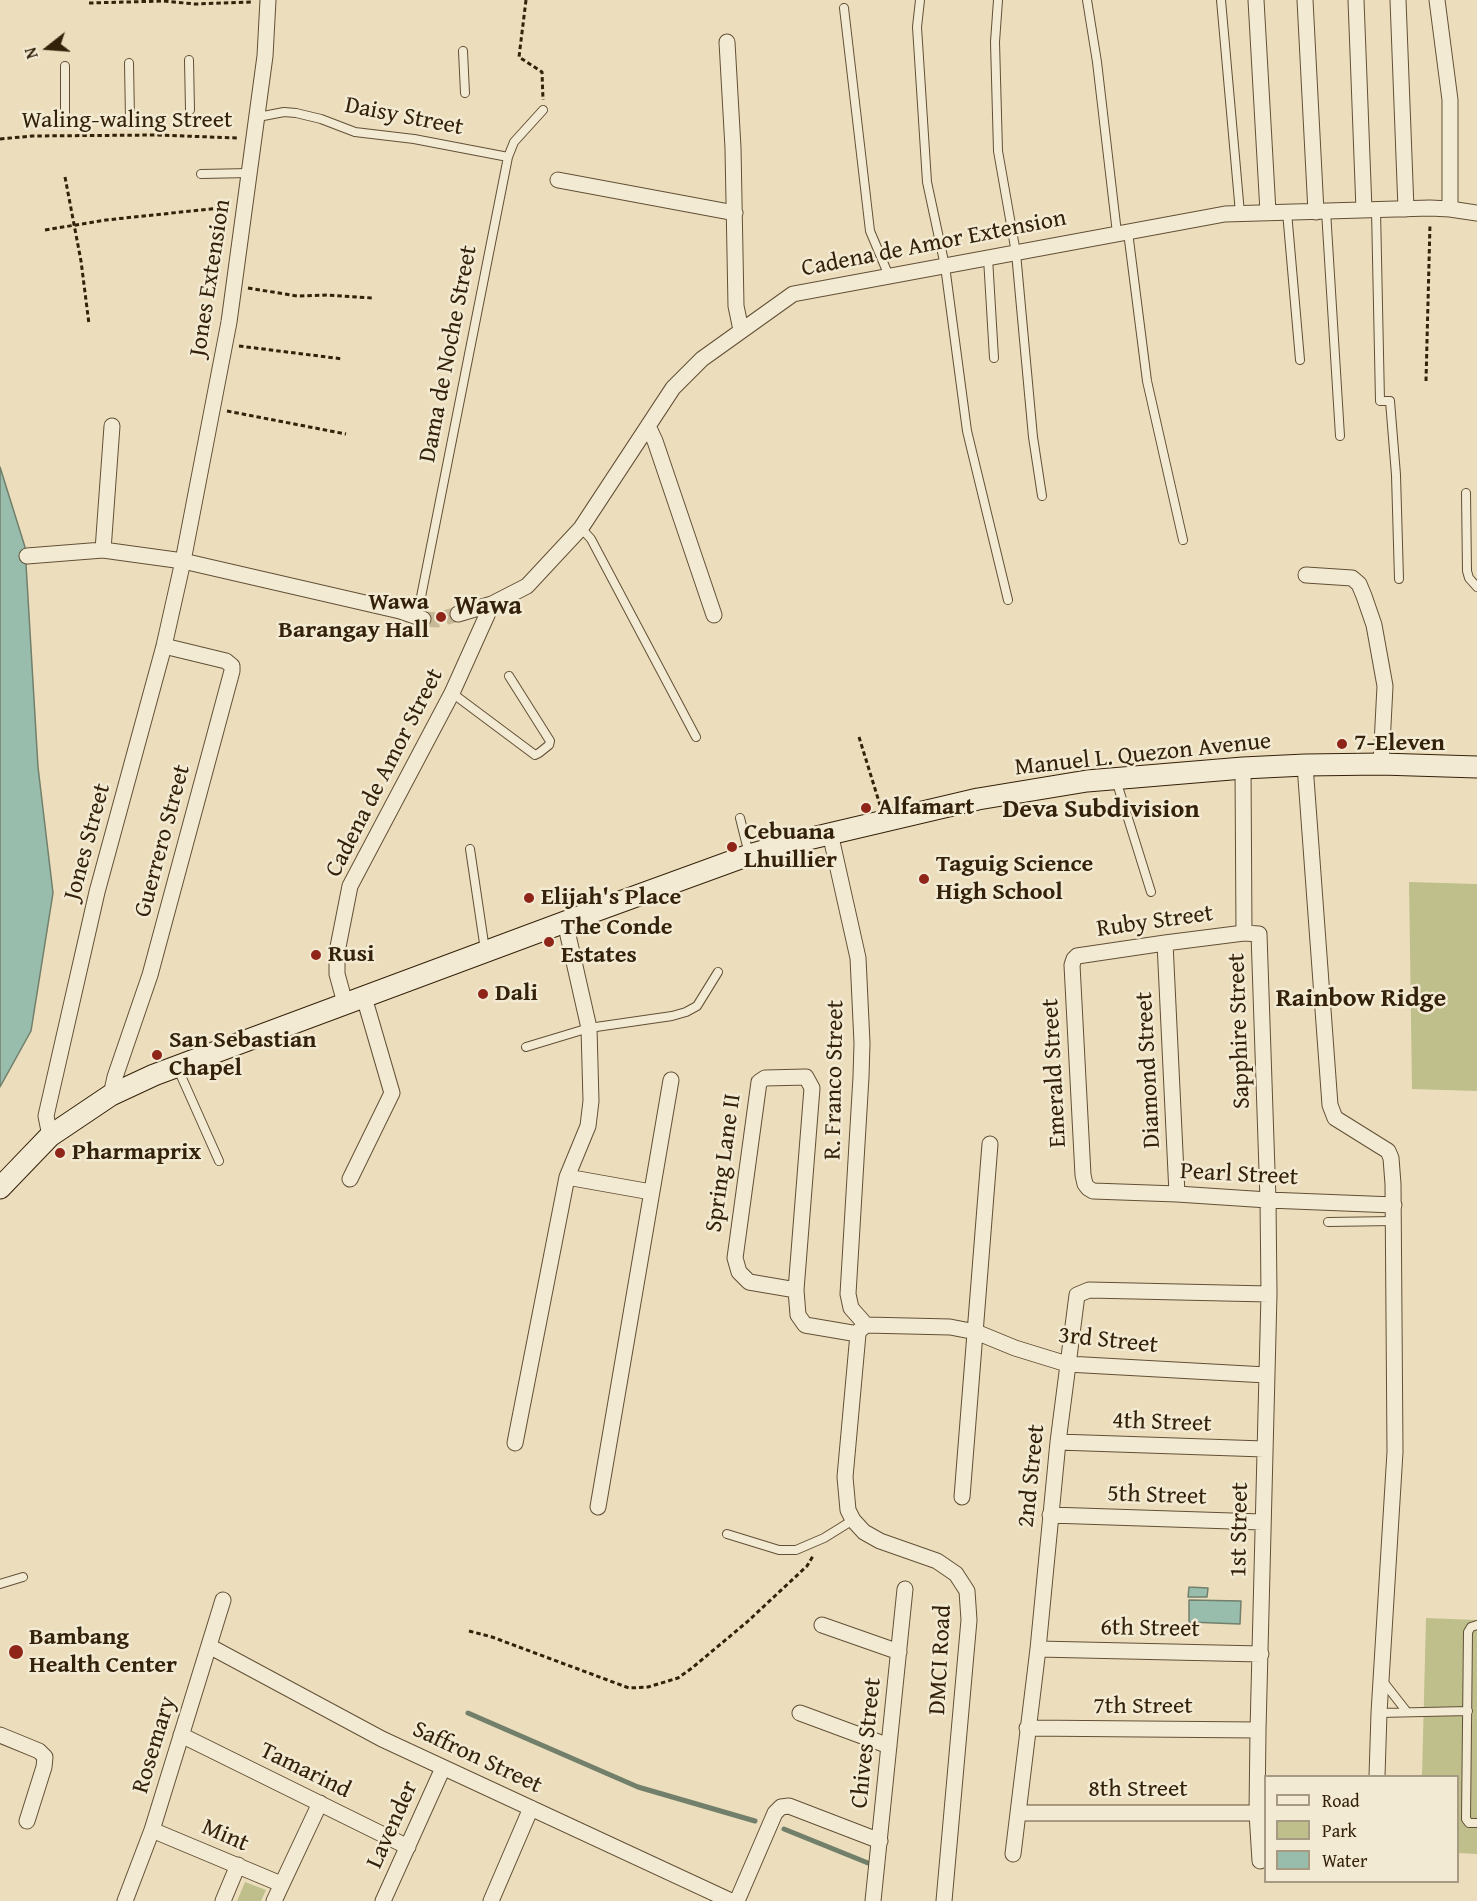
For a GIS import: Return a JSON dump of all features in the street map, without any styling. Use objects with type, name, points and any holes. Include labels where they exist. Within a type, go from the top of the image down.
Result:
[{"type":"main road","name":"Manuel L. Quezon Avenue","points":[[0,1188],[50,1136],[111,1095],[177,1066],[749,855],[830,833],[978,799],[1087,781],[1305,765],[1381,764],[1477,767]]},
{"type":"street","points":[[1256,0],[1268,212]]},
{"type":"street","points":[[1305,0],[1321,211]]},
{"type":"street","points":[[1356,0],[1370,210]]},
{"type":"street","points":[[1398,0],[1406,209]]},
{"type":"street","points":[[1437,0],[1450,100],[1450,208]]},
{"type":"street","name":"Jones Extension","points":[[183,561],[234,286],[258,117],[268,1]]},
{"type":"street","points":[[727,42],[733,148],[736,306],[741,330]]},
{"type":"street","points":[[558,180],[735,213]]},
{"type":"street","name":"Cadena de Amor Extension","points":[[492,604],[527,586],[581,528],[673,388],[702,359],[792,294],[1122,232],[1240,213],[1450,208],[1477,213]]},
{"type":"street","points":[[103,550],[112,426]]},
{"type":"street","points":[[648,426],[714,615]]},
{"type":"street","points":[[27,556],[103,550],[183,561],[400,611],[420,618]]},
{"type":"street","name":"Jones Street","points":[[50,1136],[46,1116],[98,892],[164,646],[183,561]]},
{"type":"street","points":[[1306,575],[1347,576],[1359,584],[1374,625],[1385,686],[1381,764]]},
{"type":"street","points":[[458,614],[492,604]]},
{"type":"street","name":"Cadena de Amor Street","points":[[350,1179],[392,1093],[354,1000],[337,974],[337,952],[351,886],[452,693],[492,604]]},
{"type":"street","name":"Guerrero Street","points":[[111,1095],[150,975],[232,671],[232,666],[225,661],[164,646]]},
{"type":"street","points":[[1305,765],[1330,1104],[1335,1118],[1389,1153],[1394,1205],[1395,1452],[1377,1775]]},
{"type":"street","name":"Sapphire Street","points":[[1243,768],[1244,933],[1259,934],[1268,1200]]},
{"type":"street","name":"R. Franco Street","points":[[830,833],[858,958],[862,1043],[861,1077],[848,1294],[851,1308],[862,1330]]},
{"type":"street","points":[[515,1443],[567,1177],[588,1126],[591,1101],[589,1028],[565,922]]},
{"type":"street","name":"Ruby Street","points":[[1074,960],[1077,956],[1244,933]]},
{"type":"street","name":"Diamond Street","points":[[1165,943],[1177,1194]]},
{"type":"street","name":"Emerald Street","points":[[1074,960],[1072,965],[1084,1184]]},
{"type":"street","name":"Spring Lane II","points":[[796,1290],[749,1281],[739,1272],[735,1258],[759,1082],[765,1078],[806,1077],[812,1088],[796,1290],[798,1315],[803,1323],[862,1330]]},
{"type":"street","points":[[598,1507],[671,1080]]},
{"type":"street","points":[[962,1497],[990,1144]]},
{"type":"street","points":[[567,1177],[651,1192]]},
{"type":"street","name":"Pearl Street","points":[[1084,1184],[1093,1191],[1394,1205]]},
{"type":"street","name":"1st Street","points":[[1260,1861],[1257,1813],[1258,1730],[1269,1294],[1268,1200]]},
{"type":"street","name":"2nd Street","points":[[1013,1854],[1038,1649],[1058,1442],[1077,1295],[1084,1290],[1269,1294]]},
{"type":"street","name":"3rd Street","points":[[862,1330],[950,1327],[976,1332],[1015,1348],[1067,1364],[1266,1375]]},
{"type":"street","points":[[853,1520],[846,1502],[845,1477],[862,1330]]},
{"type":"street","name":"4th Street","points":[[1058,1442],[1264,1449]]},
{"type":"street","name":"5th Street","points":[[1050,1515],[1262,1522]]},
{"type":"street","name":"DMCI Road","points":[[853,1520],[864,1532],[880,1541],[937,1561],[956,1574],[967,1591],[969,1620],[944,1901]]},
{"type":"street","name":"Chives Street","points":[[873,1901],[905,1589]]},
{"type":"street","name":"Rosemary","points":[[125,1901],[152,1830],[223,1600]]},
{"type":"street","points":[[822,1626],[899,1652]]},
{"type":"street","name":"Saffron Street","points":[[209,1646],[382,1739],[731,1901]]},
{"type":"street","name":"6th Street","points":[[1038,1649],[1261,1654]]},
{"type":"street","points":[[800,1713],[889,1746]]},
{"type":"street","name":"7th Street","points":[[1027,1728],[1258,1730]]},
{"type":"street","points":[[0,1735],[39,1751],[45,1757],[27,1821]]},
{"type":"street","name":"Tamarind","points":[[181,1735],[408,1847]]},
{"type":"street","name":"Lavender","points":[[383,1901],[443,1768]]},
{"type":"street","points":[[274,1901],[320,1803]]},
{"type":"street","points":[[737,1901],[774,1813],[781,1807],[789,1806],[880,1841]]},
{"type":"street","points":[[491,1901],[531,1808]]},
{"type":"street","name":"8th Street","points":[[1018,1813],[1257,1813]]},
{"type":"street","name":"Mint","points":[[152,1830],[281,1884]]},
{"type":"street","points":[[223,1901],[238,1865]]},
{"type":"lane","points":[[920,0],[917,27],[927,182],[945,266],[967,431],[1008,600]]},
{"type":"lane","points":[[998,0],[994,42],[999,151],[1016,253],[1042,496]]},
{"type":"lane","points":[[1087,0],[1147,381],[1183,540]]},
{"type":"lane","points":[[1221,0],[1240,213]]},
{"type":"lane","points":[[844,8],[870,231],[889,276]]},
{"type":"lane","points":[[463,51],[465,93]]},
{"type":"lane","points":[[189,60],[190,110]]},
{"type":"lane","points":[[129,63],[130,118]]},
{"type":"lane","points":[[65,66],[65,118]]},
{"type":"lane","name":"Dama de Noche Street","points":[[420,618],[508,157],[514,142],[543,111]]},
{"type":"lane","name":"Daisy Street","points":[[258,117],[284,112],[296,113],[321,119],[355,132],[414,139],[508,157]]},
{"type":"lane","points":[[201,174],[249,173]]},
{"type":"lane","points":[[1370,210],[1380,401],[1390,401],[1396,475],[1399,579]]},
{"type":"lane","points":[[1321,211],[1341,436]]},
{"type":"lane","points":[[1287,212],[1300,360]]},
{"type":"lane","points":[[988,258],[994,358]]},
{"type":"lane","points":[[1466,493],[1467,571],[1469,578],[1477,587]]},
{"type":"lane","points":[[581,528],[591,539],[696,737]]},
{"type":"lane","points":[[452,693],[535,755],[549,745],[550,741],[509,676]]},
{"type":"lane","points":[[1116,778],[1151,892]]},
{"type":"lane","points":[[740,818],[749,855]]},
{"type":"lane","points":[[470,849],[485,952]]},
{"type":"lane","points":[[525,1047],[589,1028],[686,1012],[697,1006],[718,972]]},
{"type":"lane","points":[[177,1066],[219,1161]]},
{"type":"lane","points":[[1328,1222],[1394,1221]]},
{"type":"lane","points":[[727,1534],[779,1550],[796,1550],[824,1538],[853,1520]]},
{"type":"lane","points":[[0,1584],[23,1576]]},
{"type":"lane","points":[[1477,1625],[1471,1627],[1468,1632],[1466,1819],[1469,1823],[1477,1823]]},
{"type":"lane","points":[[1381,1680],[1407,1712]]},
{"type":"lane","points":[[1379,1713],[1468,1711]]},
{"type":"path","points":[[526,0],[519,57],[542,72],[543,111]]},
{"type":"path","points":[[89,3],[164,1],[195,4],[268,1]]},
{"type":"path","name":"Waling-waling Street","points":[[0,139],[32,136],[156,135],[254,138]]},
{"type":"path","points":[[65,177],[89,324]]},
{"type":"path","points":[[45,230],[117,219],[245,205]]},
{"type":"path","points":[[1426,381],[1430,208]]},
{"type":"path","points":[[234,286],[297,296],[373,298]]},
{"type":"path","points":[[225,344],[343,359]]},
{"type":"path","points":[[213,409],[346,434]]},
{"type":"path","points":[[859,737],[885,821]]},
{"type":"path","points":[[469,1631],[492,1637],[629,1688],[648,1687],[678,1678],[747,1622],[807,1566],[824,1538]]},
{"type":"green space","points":[[1409,882],[1477,884],[1477,1091],[1412,1089]]},
{"type":"green space","points":[[1426,1618],[1477,1620],[1477,1854],[1459,1853],[1459,1775],[1422,1775]]},
{"type":"green space","points":[[245,1882],[266,1890],[261,1901],[237,1901]]},
{"type":"water","points":[[0,467],[25,547],[38,767],[53,893],[31,1031],[0,1087]]},
{"type":"water","points":[[1189,1587],[1208,1588],[1207,1597],[1188,1597]]},
{"type":"water","points":[[1189,1600],[1241,1601],[1240,1624],[1189,1622]]},
{"type":"waterway","points":[[468,1713],[638,1787],[755,1821]]},
{"type":"waterway","points":[[784,1829],[868,1863]]},
{"type":"tunnel","points":[[423,619],[437,620],[458,614]]},
{"type":"place","name":"Wawa Barangay Hall","points":[[441,617]]},
{"type":"place","name":"7-Eleven","points":[[1342,744]]},
{"type":"place","name":"Alfamart","points":[[866,808]]},
{"type":"place","name":"Cebuana Lhuillier","points":[[732,847]]},
{"type":"place","name":"Taguig Science High School","points":[[924,879]]},
{"type":"place","name":"Elijah's Place","points":[[529,898]]},
{"type":"place","name":"The Conde Estates","points":[[549,942]]},
{"type":"place","name":"Rusi","points":[[316,955]]},
{"type":"place","name":"Dali","points":[[483,994]]},
{"type":"place","name":"San Sebastian Chapel","points":[[157,1055]]},
{"type":"place","name":"Pharmaprix","points":[[60,1153]]},
{"type":"place","name":"Bambang Health Center","points":[[16,1652]]},
{"type":"district","name":"Wawa","points":[[488,607]]},
{"type":"district","name":"Deva Subdivision","points":[[1101,810]]},
{"type":"district","name":"Rainbow Ridge","points":[[1361,999]]}]
